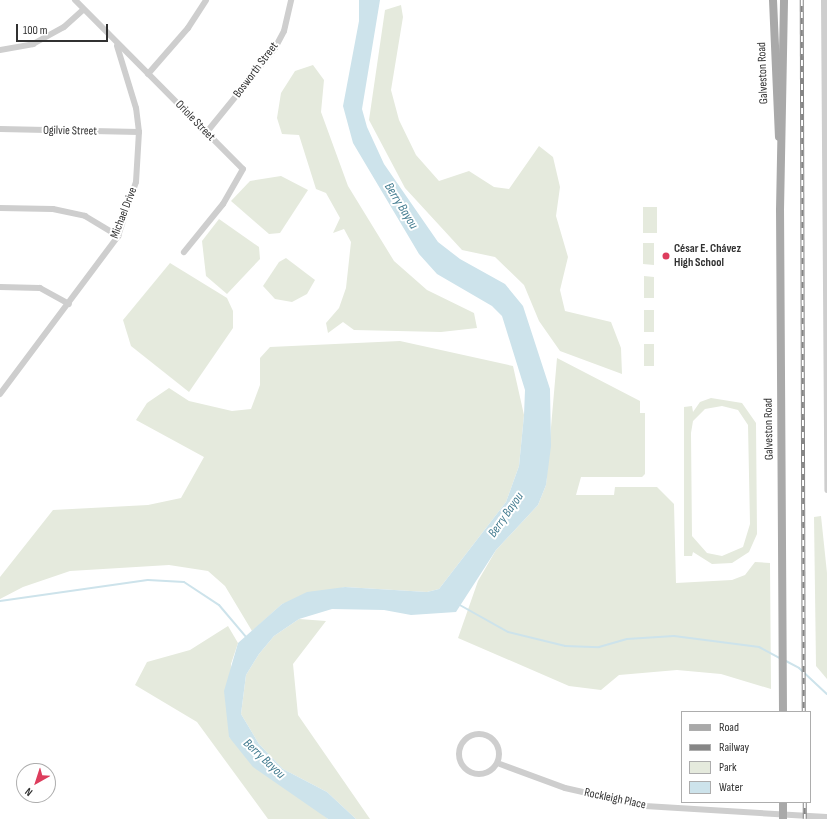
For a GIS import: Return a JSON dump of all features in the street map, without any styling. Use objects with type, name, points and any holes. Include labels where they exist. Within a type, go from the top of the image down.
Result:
[{"type":"main road","name":"Galveston Road","points":[[773,0],[774,84],[780,146]]},
{"type":"main road","name":"Galveston Road","points":[[783,711],[780,146],[784,84],[784,0]]},
{"type":"main road","points":[[774,84],[784,84]]},
{"type":"main road","points":[[783,803],[783,816]]},
{"type":"street","name":"Oriole Street","points":[[75,0],[117,46],[148,74],[243,169],[223,204],[184,252]]},
{"type":"street","points":[[148,74],[188,28],[206,0]]},
{"type":"street","name":"Bosworth Street","points":[[206,133],[275,48],[284,31],[291,0]]},
{"type":"street","points":[[824,0],[826,77],[826,490]]},
{"type":"street","points":[[0,50],[33,44],[64,27],[83,10]]},
{"type":"street","name":"Michael Drive","points":[[0,394],[2,386],[69,304],[118,236],[136,182],[139,132],[136,108],[117,46]]},
{"type":"street","name":"Ogilvie Street","points":[[0,130],[139,132]]},
{"type":"street","points":[[0,208],[53,209],[85,216],[118,236]]},
{"type":"street","points":[[0,287],[40,288],[69,304]]},
{"type":"street","points":[[473,735],[488,736],[498,748],[500,764],[481,774],[470,772],[460,758],[461,745],[473,735]]},
{"type":"street","name":"Rockleigh Place","points":[[500,764],[565,788],[645,806],[698,812],[827,817]]},
{"type":"green space","points":[[401,5],[403,17],[391,90],[399,120],[416,155],[439,181],[469,171],[494,187],[509,189],[539,146],[553,157],[560,187],[556,216],[568,257],[560,290],[565,311],[611,322],[621,348],[622,374],[560,351],[539,321],[524,285],[495,257],[462,250],[405,188],[369,120],[385,10]]},
{"type":"green space","points":[[313,65],[324,80],[321,112],[348,186],[394,261],[427,290],[474,313],[477,328],[441,332],[354,330],[343,322],[328,333],[326,323],[339,308],[346,288],[351,242],[344,229],[333,233],[340,218],[326,193],[316,189],[299,135],[282,134],[277,118],[281,93],[295,71]]},
{"type":"green space","points":[[281,176],[308,190],[280,233],[269,234],[231,201],[250,181]]},
{"type":"green space","points":[[643,207],[657,207],[657,233],[643,233]]},
{"type":"green space","points":[[219,219],[259,247],[260,259],[227,294],[206,276],[202,241]]},
{"type":"green space","points":[[643,243],[654,243],[654,265],[643,264]]},
{"type":"green space","points":[[286,258],[315,280],[307,294],[292,302],[275,299],[263,286],[279,262]]},
{"type":"green space","points":[[170,263],[227,298],[233,311],[233,328],[189,392],[131,346],[123,320]]},
{"type":"green space","points":[[644,276],[654,277],[654,298],[644,298]]},
{"type":"green space","points":[[644,310],[654,310],[654,332],[644,332]]},
{"type":"green space","points":[[400,341],[513,366],[524,415],[519,466],[506,502],[439,589],[427,592],[345,587],[282,604],[252,631],[225,586],[208,571],[169,565],[70,571],[23,587],[0,599],[0,577],[53,510],[148,505],[181,498],[204,457],[136,420],[147,403],[169,388],[189,401],[232,411],[251,409],[260,385],[260,358],[270,347]]},
{"type":"green space","points":[[644,344],[654,344],[654,366],[644,366]]},
{"type":"green space","points":[[557,358],[640,401],[640,413],[645,413],[645,474],[642,477],[581,477],[576,495],[614,495],[615,487],[657,487],[674,504],[676,583],[732,580],[745,575],[755,562],[770,563],[771,689],[721,674],[677,670],[619,675],[601,690],[569,686],[458,638],[478,581],[496,550],[538,505],[546,485]]},
{"type":"green space","points":[[711,398],[742,403],[756,423],[757,534],[749,552],[732,563],[712,564],[693,552],[692,556],[684,556],[684,407],[692,406],[693,412],[700,402]],"holes":[[[722,406],[738,410],[748,425],[750,524],[743,547],[722,556],[707,553],[692,536],[691,433],[693,421],[705,409]]]},
{"type":"green space","points":[[821,516],[827,573],[827,679],[816,666],[814,517]]},
{"type":"green space","points":[[299,619],[326,621],[293,664],[298,715],[370,819],[356,819],[327,792],[283,769],[259,744],[241,714],[246,675],[259,654],[274,636]]},
{"type":"green space","points":[[228,626],[238,643],[231,664],[229,737],[328,819],[268,819],[197,722],[135,685],[147,662],[190,650]]},
{"type":"water","name":"Berry Bayou","points":[[359,0],[380,0],[362,109],[367,127],[384,164],[438,242],[460,259],[505,284],[523,306],[550,389],[551,446],[546,485],[538,505],[496,550],[456,612],[411,615],[384,610],[332,609],[299,619],[274,636],[259,654],[246,675],[241,714],[259,744],[283,769],[327,792],[356,819],[328,819],[253,767],[229,737],[224,691],[238,643],[282,604],[307,592],[345,587],[427,592],[439,589],[506,502],[519,466],[525,390],[502,316],[492,306],[437,274],[419,254],[353,143],[343,106],[359,21]]},
{"type":"waterway","points":[[0,601],[148,580],[184,582],[219,605],[247,638]]},
{"type":"waterway","points":[[458,604],[508,632],[565,646],[599,647],[627,639],[674,636],[759,647],[780,658]]},
{"type":"waterway","points":[[784,660],[799,668],[827,694]]},
{"type":"railway","points":[[802,0],[804,711]]},
{"type":"railway","points":[[805,803],[805,819]]},
{"type":"place","name":"César E. Chávez High School","points":[[666,256]]}]
